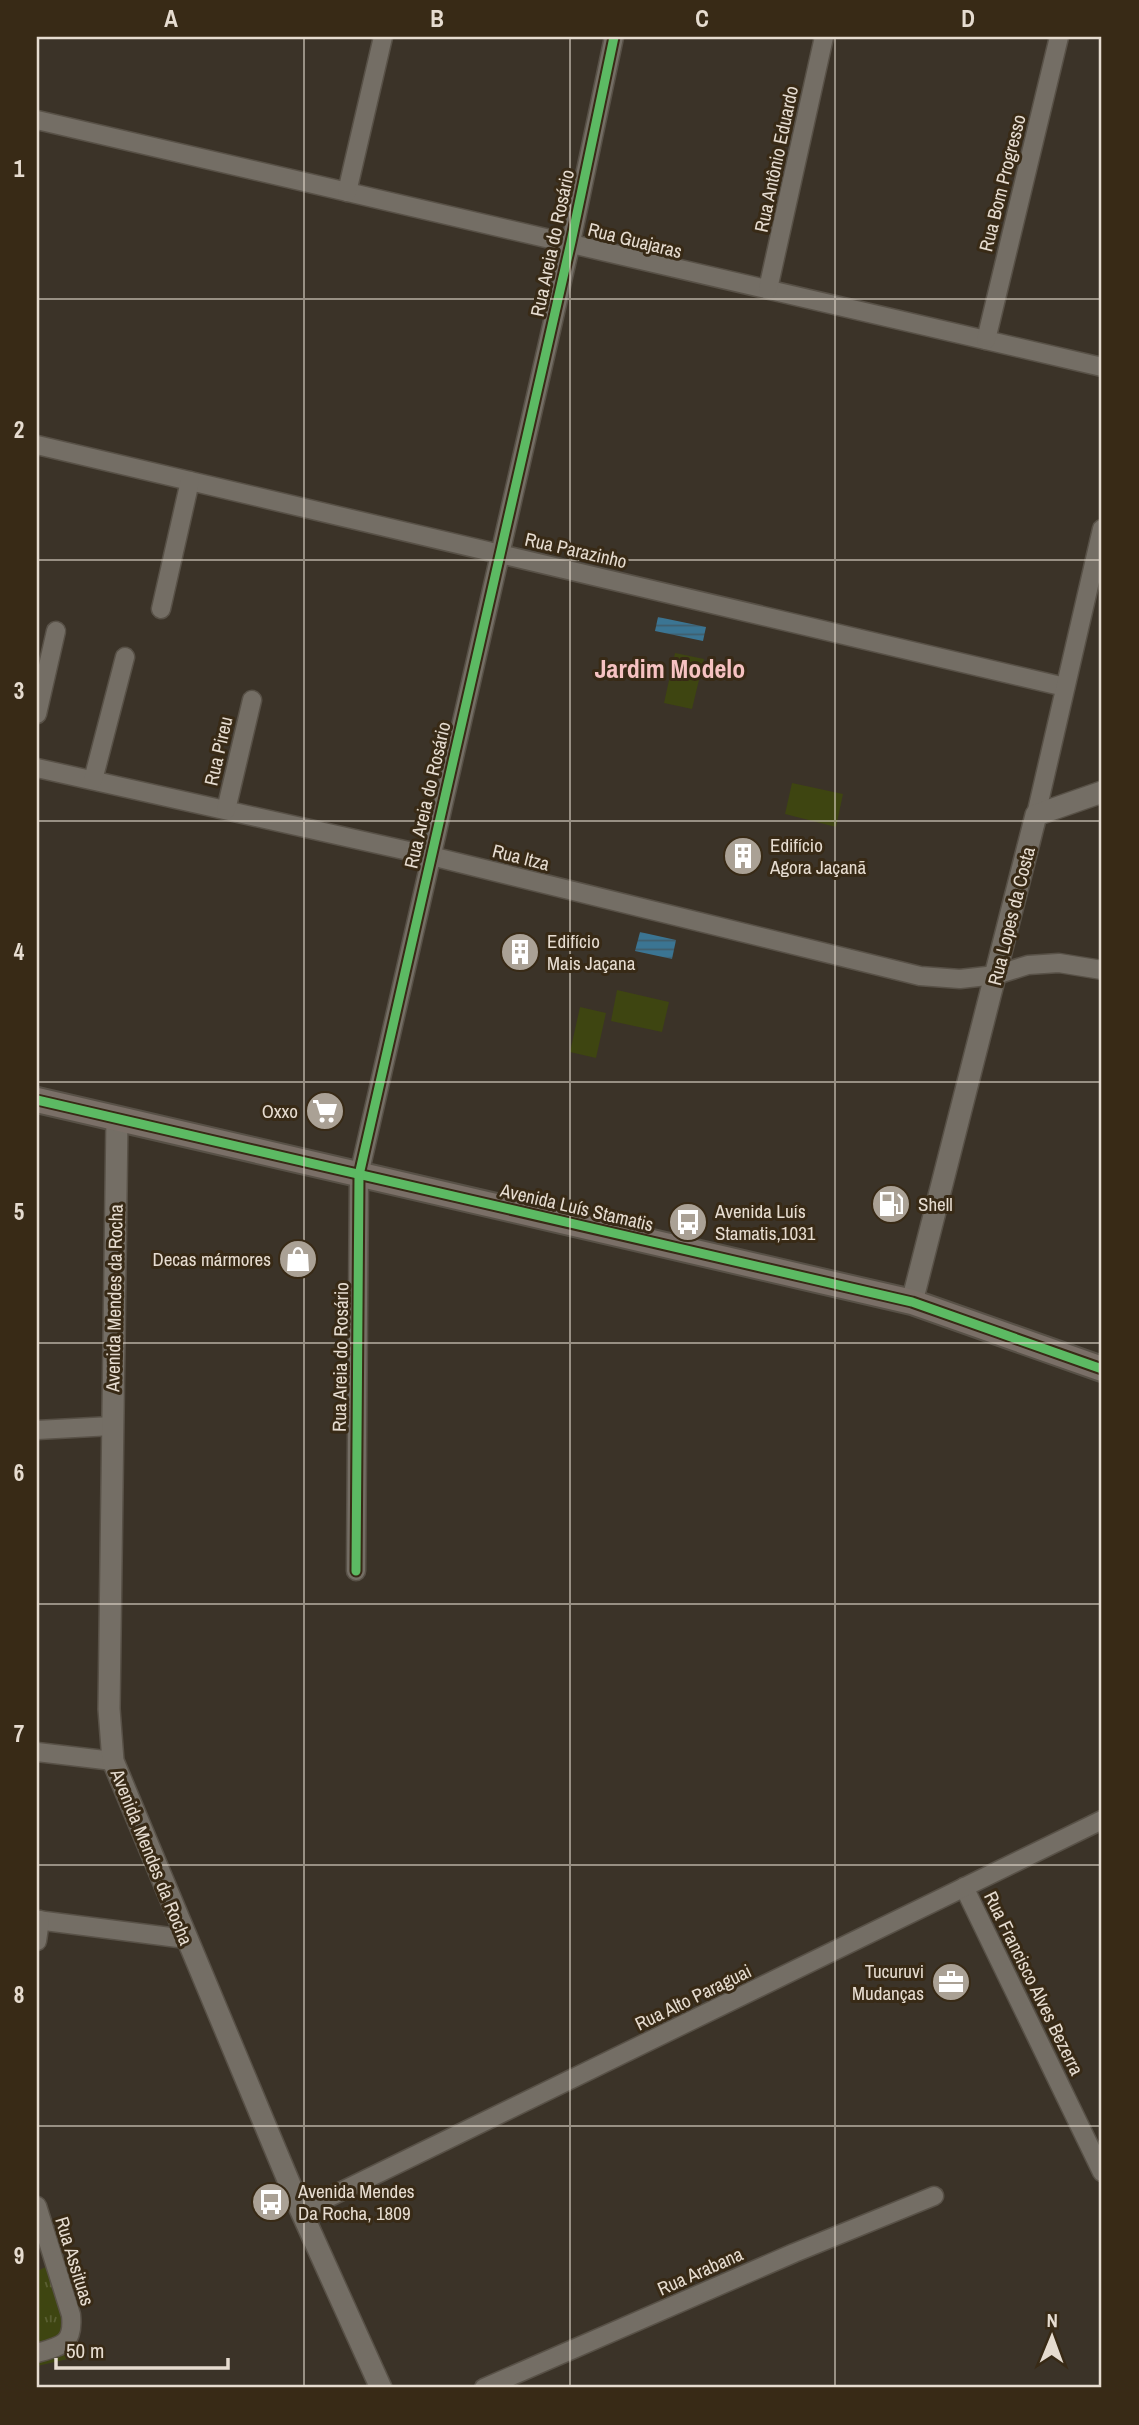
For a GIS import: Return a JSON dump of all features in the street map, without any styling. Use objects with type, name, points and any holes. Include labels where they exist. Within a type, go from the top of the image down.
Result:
[{"type":"main road","name":"Avenida Luís Stamatis","points":[[37,1100],[912,1302],[1102,1369]]},
{"type":"street","points":[[347,192],[383,37]]},
{"type":"street","name":"Rua Areia do Rosário","points":[[356,1571],[359,1175],[571,242],[614,37]]},
{"type":"street","name":"Rua Antônio Eduardo","points":[[768,289],[824,37]]},
{"type":"street","name":"Rua Bom Progresso","points":[[986,340],[1059,37]]},
{"type":"street","name":"Rua Guajaras","points":[[37,120],[1102,367]]},
{"type":"street","name":"Rua Parazinho","points":[[37,445],[1065,687]]},
{"type":"street","points":[[162,609],[190,481]]},
{"type":"street","name":"Rua Lopes da Costa","points":[[912,1302],[1098,563],[1102,529]]},
{"type":"street","points":[[37,714],[56,631]]},
{"type":"street","points":[[93,780],[125,657]]},
{"type":"street","name":"Rua Pireu","points":[[226,810],[252,701]]},
{"type":"street","name":"Rua Itza","points":[[37,768],[431,856],[920,976],[960,979],[996,975],[1028,965],[1059,963],[1102,970]]},
{"type":"street","points":[[1036,815],[1102,792]]},
{"type":"street","name":"Avenida Mendes da Rocha","points":[[117,1118],[110,1709],[113,1760],[301,2211],[381,2388]]},
{"type":"street","points":[[37,1430],[112,1426]]},
{"type":"street","points":[[37,1752],[113,1760]]},
{"type":"street","name":"Rua Alto Paraguai","points":[[301,2211],[1102,1820]]},
{"type":"street","name":"Rua Francisco Alves Bezerra","points":[[964,1887],[1102,2172]]},
{"type":"street","points":[[37,1941],[38,1920],[186,1939]]},
{"type":"street","name":"Rua Arabana","points":[[484,2388],[794,2253],[934,2196]]},
{"type":"street","name":"Rua Assituas","points":[[37,2206],[71,2315],[72,2328],[70,2336],[62,2345],[37,2353]]},
{"type":"green space","points":[[675,653],[704,659],[692,709],[664,703]]},
{"type":"green space","points":[[792,783],[843,794],[836,827],[785,814]]},
{"type":"green space","points":[[617,990],[669,1002],[662,1032],[611,1021]]},
{"type":"green space","points":[[580,1007],[606,1013],[596,1058],[570,1052]]},
{"type":"green space","points":[[50,2265],[72,2358],[37,2366],[37,2271]]},
{"type":"water","points":[[658,617],[706,627],[703,641],[655,631]]},
{"type":"water","points":[[640,932],[676,940],[672,959],[635,951]]},
{"type":"cycle path","points":[[356,1571],[359,1175],[571,242],[614,37]]},
{"type":"cycle path","points":[[37,1100],[912,1302],[1102,1369]]},
{"type":"place","name":"Edifício Agora Jaçanã","points":[[743,856]]},
{"type":"place","name":"Edifício Mais Jaçana","points":[[520,952]]},
{"type":"place","name":"Oxxo","points":[[325,1111]]},
{"type":"place","name":"Shell","points":[[891,1204]]},
{"type":"place","name":"Avenida Luís Stamatis,1031","points":[[688,1222]]},
{"type":"place","name":"Decas mármores","points":[[298,1259]]},
{"type":"place","name":"Tucuruvi Mudanças","points":[[951,1982]]},
{"type":"place","name":"Avenida Mendes Da Rocha, 1809","points":[[271,2202]]},
{"type":"district","name":"Jardim Modelo","points":[[670,668]]}]
